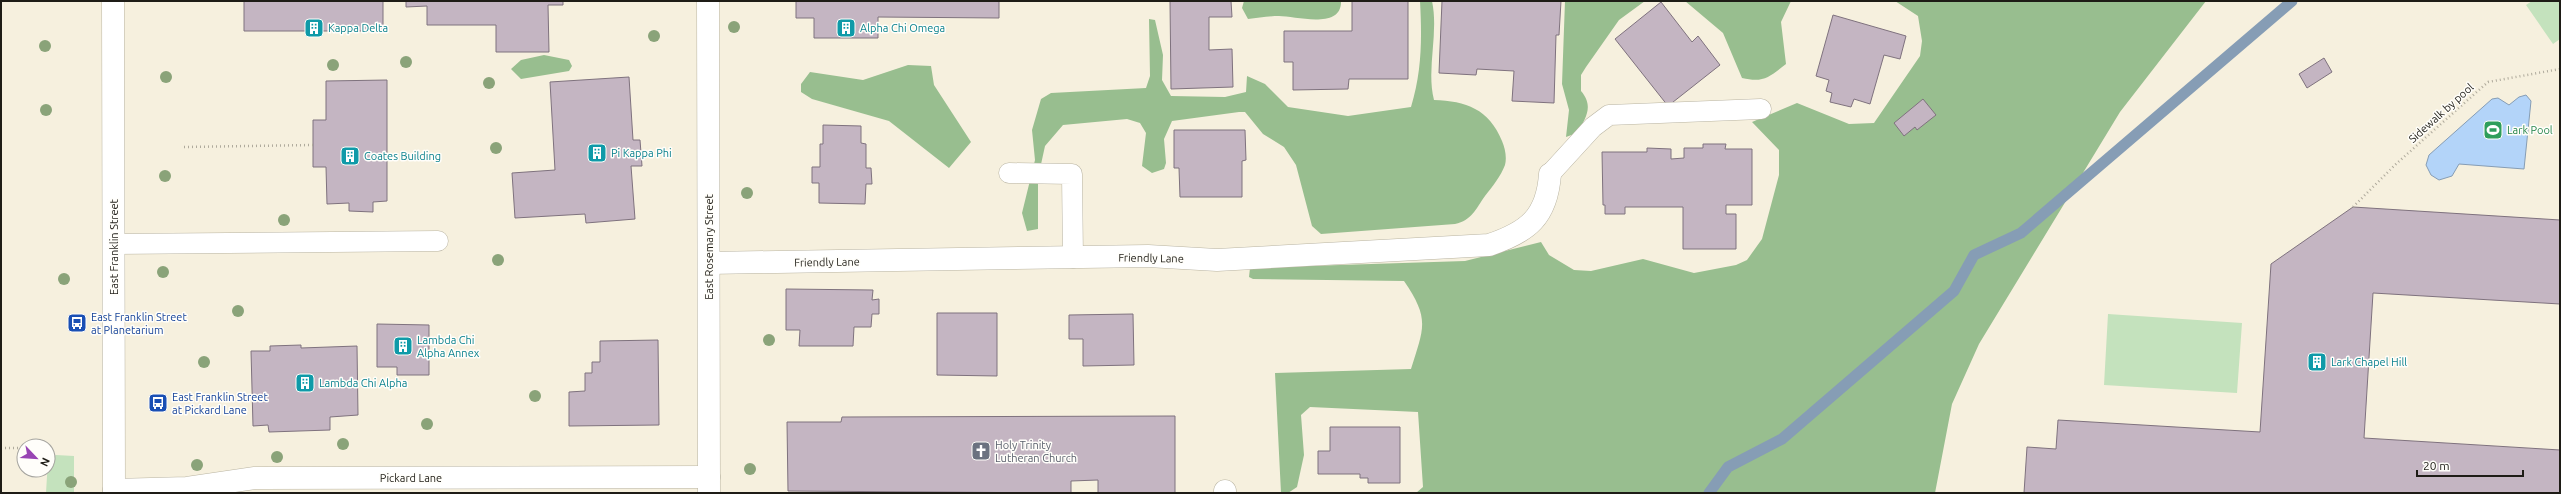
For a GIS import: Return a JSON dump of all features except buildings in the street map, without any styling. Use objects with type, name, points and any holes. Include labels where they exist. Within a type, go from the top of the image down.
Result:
[{"type":"street","name":"East Franklin Street","points":[[113,1],[114,491]]},
{"type":"street","name":"East Rosemary Street","points":[[708,1],[710,263],[709,485]]},
{"type":"street","name":"Friendly Lane","points":[[710,263],[1148,256],[1217,260],[1489,245],[1509,238],[1527,228],[1537,217],[1549,187],[1550,174]]},
{"type":"street","name":"Pickard Lane","points":[[114,491],[187,488],[255,478],[709,485]]},
{"type":"lane","points":[[1550,174],[1593,127],[1609,115],[1761,109]]},
{"type":"lane","points":[[1009,173],[1072,174],[1072,258]]},
{"type":"lane","points":[[114,244],[438,241]]},
{"type":"path","name":"Sidewalk by pool","points":[[2353,207],[2396,164],[2488,82],[2560,69]]},
{"type":"path","points":[[184,147],[314,145]]},
{"type":"path","points":[[1,448],[16,448]]},
{"type":"green space","points":[[1244,1],[1341,1],[1339,10],[1334,16],[1326,18],[1306,19],[1279,16],[1248,19],[1242,8]]},
{"type":"green space","points":[[1420,1],[1432,1],[1434,13],[1431,76],[1434,100],[1456,102],[1475,109],[1483,114],[1497,130],[1505,150],[1506,162],[1501,173],[1476,210],[1465,220],[1455,224],[1321,234],[1312,226],[1296,165],[1284,147],[1263,134],[1245,112],[1239,112],[1172,121],[1164,139],[1166,163],[1164,169],[1152,173],[1142,166],[1146,133],[1140,123],[1127,119],[1063,125],[1045,146],[1038,178],[1038,229],[1027,231],[1022,213],[1035,160],[1032,130],[1041,99],[1051,93],[1146,88],[1150,76],[1149,19],[1155,20],[1163,55],[1162,80],[1171,96],[1225,97],[1246,92],[1247,76],[1265,84],[1288,107],[1348,116],[1411,107],[1415,94],[1419,67],[1421,28]]},
{"type":"green space","points":[[1565,1],[1645,1],[1619,20],[1581,75],[1581,91],[1585,96],[1588,107],[1586,117],[1577,133],[1566,137],[1569,110],[1562,84]]},
{"type":"green space","points":[[1685,1],[1791,1],[1781,22],[1786,64],[1766,78],[1756,80],[1742,78],[1723,33]]},
{"type":"green space","points":[[1895,1],[2206,1],[2120,112],[1979,344],[1952,404],[1935,493],[1416,493],[1423,487],[1418,412],[1310,407],[1301,415],[1304,455],[1297,487],[1288,493],[1281,493],[1275,373],[1411,369],[1421,333],[1421,314],[1418,305],[1404,281],[1253,279],[1249,277],[1250,268],[1465,261],[1541,242],[1549,255],[1574,270],[1591,271],[1643,259],[1694,273],[1736,265],[1747,260],[1762,239],[1779,175],[1779,150],[1752,122],[1797,103],[1849,124],[1874,123],[1920,56],[1922,41],[1918,16]]},
{"type":"green space","points":[[2532,1],[2560,1],[2560,39],[2553,44],[2526,5]]},
{"type":"green space","points":[[544,55],[569,60],[572,66],[569,71],[521,79],[511,69],[521,60]]},
{"type":"green space","points":[[908,65],[931,66],[934,85],[971,142],[949,168],[889,121],[812,99],[801,92],[801,84],[810,72],[863,80]]},
{"type":"green space","points":[[2108,314],[2242,323],[2237,393],[2104,385]]},
{"type":"green space","points":[[56,455],[74,456],[74,493],[46,493],[47,478],[56,478]]},
{"type":"water","name":"Lark Pool","points":[[2526,95],[2531,101],[2524,169],[2459,164],[2452,176],[2439,180],[2431,175],[2426,165],[2429,155],[2492,99],[2498,98],[2509,105],[2519,97]]},
{"type":"waterway","points":[[1709,493],[1728,467],[1782,439],[1954,291],[1974,255],[2021,233],[2292,1]]},
{"type":"place","name":"Kappa Delta","points":[[314,28]]},
{"type":"place","name":"Alpha Chi Omega","points":[[846,28]]},
{"type":"place","name":"Lark Pool","points":[[2493,130]]},
{"type":"place","name":"Pi Kappa Phi","points":[[597,153]]},
{"type":"place","name":"Coates Building","points":[[350,156]]},
{"type":"place","name":"East Franklin Street at Planetarium","points":[[77,323]]},
{"type":"place","name":"Lambda Chi Alpha Annex","points":[[403,346]]},
{"type":"place","name":"Lark Chapel Hill","points":[[2317,362]]},
{"type":"place","name":"Lambda Chi Alpha","points":[[305,383]]},
{"type":"place","name":"East Franklin Street at Pickard Lane","points":[[158,403]]},
{"type":"place","name":"Holy Trinity Lutheran Church","points":[[981,451]]}]
